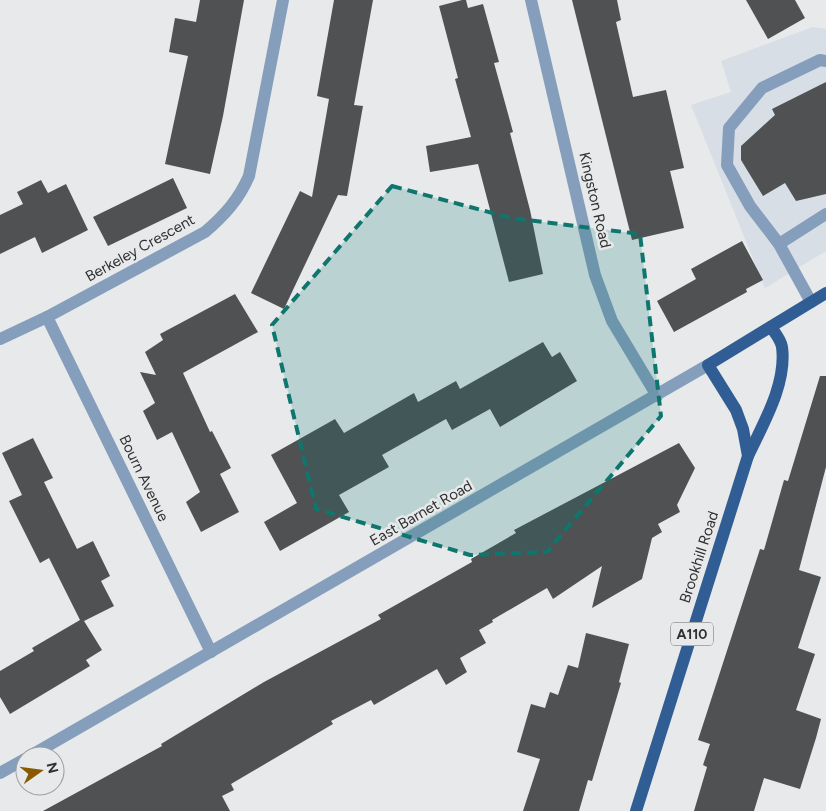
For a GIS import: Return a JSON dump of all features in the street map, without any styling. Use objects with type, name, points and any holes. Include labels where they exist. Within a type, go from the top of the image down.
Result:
[{"type":"main road","name":"East Barnet Road","points":[[708,365],[826,293]]},
{"type":"main road","name":"Brookhill Road","points":[[636,811],[748,456],[769,413],[780,376],[782,346],[771,326]]},
{"type":"main road","name":"Brookhill Road","points":[[708,365],[736,410],[743,429],[748,456]]},
{"type":"street","name":"Berkeley Crescent","points":[[0,339],[47,317],[205,232],[222,218],[241,196],[250,176],[283,0]]},
{"type":"street","name":"Kingston Road","points":[[531,0],[595,274],[612,321],[657,396]]},
{"type":"street","points":[[811,302],[779,244],[750,206],[727,165],[729,128],[762,88],[820,60],[826,61]]},
{"type":"street","points":[[779,244],[826,214]]},
{"type":"street","name":"Bourn Avenue","points":[[47,317],[211,652]]},
{"type":"street","name":"East Barnet Road","points":[[47,746],[708,365]]},
{"type":"street","points":[[0,773],[15,765]]},
{"type":"highlighted area","points":[[392,186],[511,218],[640,234],[661,416],[547,552],[470,555],[316,509],[272,325]]},
{"type":"shaded area","points":[[813,27],[826,29],[826,251],[765,288],[691,105],[731,92],[721,61]]},
{"type":"building","points":[[200,0],[244,0],[223,116],[210,174],[165,164],[188,56],[169,52],[175,18],[196,22]]},
{"type":"building","points":[[334,0],[373,0],[354,105],[363,106],[347,196],[338,195],[284,309],[251,293],[300,191],[312,197],[329,99],[317,96]]},
{"type":"building","points":[[466,0],[468,8],[483,4],[499,62],[494,63],[513,132],[510,133],[530,210],[543,274],[509,282],[478,164],[430,172],[426,146],[471,137],[455,79],[458,78],[439,6]]},
{"type":"building","points":[[572,0],[617,0],[621,20],[616,22],[633,97],[666,90],[684,168],[670,171],[684,228],[632,240]]},
{"type":"building","points":[[746,0],[795,0],[805,18],[768,39]]},
{"type":"building","points":[[826,82],[826,194],[796,201],[785,183],[763,196],[741,160],[741,146],[775,115],[772,109]]},
{"type":"building","points":[[173,178],[187,208],[108,246],[93,217]]},
{"type":"building","points":[[41,180],[48,193],[66,184],[88,230],[42,253],[35,237],[0,254],[0,215],[23,204],[17,192]]},
{"type":"building","points":[[742,241],[763,280],[746,289],[747,292],[674,332],[657,301],[696,279],[691,269]]},
{"type":"building","points":[[235,294],[258,332],[183,373],[210,432],[212,431],[231,468],[220,474],[239,512],[201,532],[186,502],[200,492],[172,432],[157,440],[143,411],[155,403],[140,372],[156,375],[145,352],[163,340],[160,334]]},
{"type":"building","points":[[543,342],[552,357],[560,352],[577,381],[500,427],[490,409],[452,430],[446,419],[382,455],[389,467],[339,495],[349,512],[280,551],[264,522],[297,503],[271,455],[335,419],[344,433],[414,393],[418,402],[456,381],[460,389]]},
{"type":"building","points":[[820,376],[826,376],[826,467],[799,570],[821,577],[798,648],[815,654],[796,710],[821,719],[816,738],[800,789],[764,778],[754,811],[694,811],[707,767],[703,765],[710,744],[698,740],[760,549],[764,550],[784,480],[788,481]]},
{"type":"building","points":[[33,438],[53,478],[44,482],[77,549],[93,541],[110,576],[101,581],[114,606],[84,621],[102,650],[86,660],[90,666],[10,714],[0,697],[0,671],[34,651],[32,648],[80,620],[49,558],[40,563],[9,501],[22,495],[2,453]]},
{"type":"building","points":[[679,443],[695,468],[677,505],[680,512],[658,524],[662,532],[652,538],[642,579],[592,608],[602,566],[553,599],[547,588],[492,620],[493,622],[479,630],[486,643],[460,658],[467,672],[446,685],[437,669],[374,705],[371,700],[331,721],[333,724],[231,784],[234,790],[222,796],[230,811],[43,811],[162,746],[161,744],[264,682],[381,619],[378,615],[472,562],[471,559],[516,533],[514,530]]},
{"type":"building","points":[[586,633],[629,644],[619,682],[621,683],[592,781],[588,780],[579,811],[523,811],[540,759],[517,752],[531,704],[545,708],[550,692],[558,695],[568,665],[578,668]]}]
